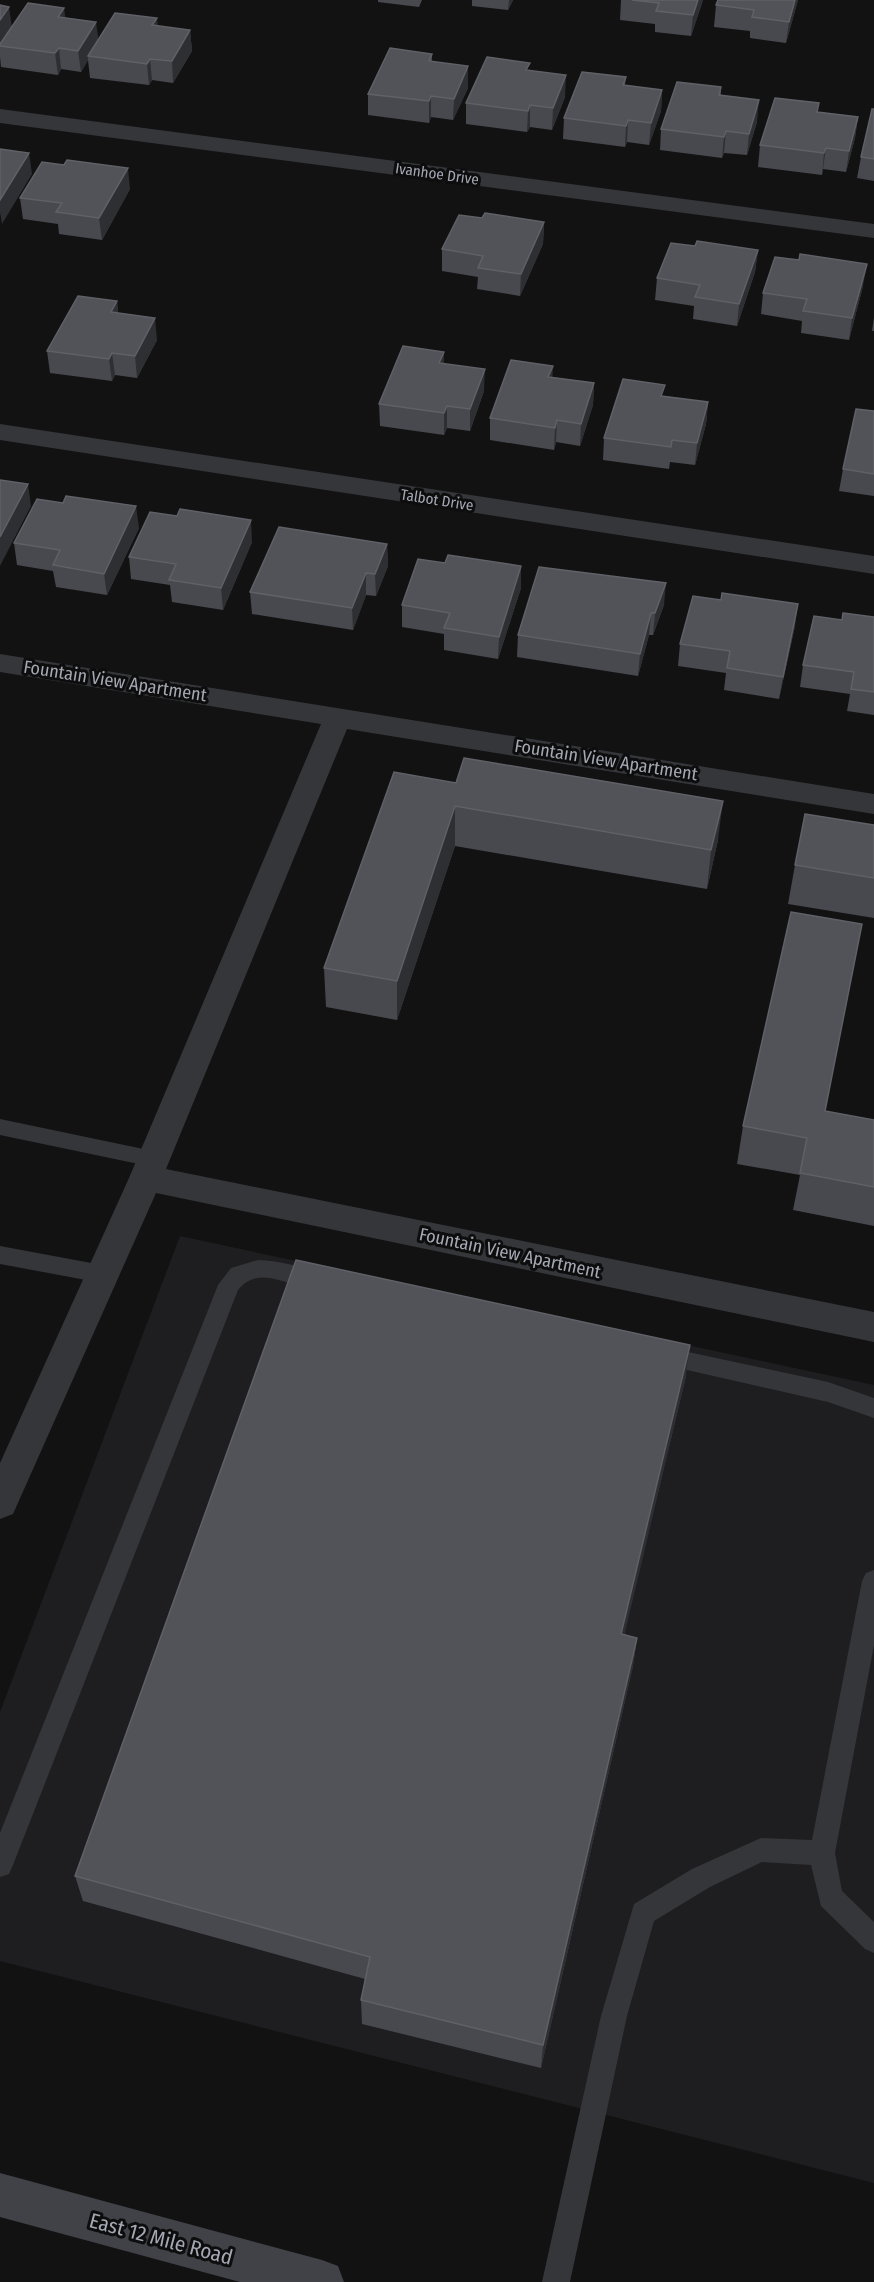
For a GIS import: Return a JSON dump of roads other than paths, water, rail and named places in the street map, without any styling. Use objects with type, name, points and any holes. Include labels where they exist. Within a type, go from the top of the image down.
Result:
[{"type":"main road","name":"East 12 Mile Road","points":[[0,2195],[322,2282]]},
{"type":"street","name":"Ivanhoe Drive","points":[[0,116],[874,231]]},
{"type":"street","name":"Talbot Drive","points":[[0,432],[874,565]]},
{"type":"street","name":"Fountain View Apartment","points":[[0,663],[874,804]]},
{"type":"street","points":[[0,1503],[149,1168],[338,717]]},
{"type":"street","name":"Fountain View Apartment","points":[[149,1168],[874,1327]]},
{"type":"lane","points":[[0,1127],[149,1168]]},
{"type":"lane","points":[[0,1255],[102,1274]]},
{"type":"lane","points":[[0,1865],[229,1285],[238,1275],[253,1270],[268,1270],[339,1285]]},
{"type":"lane","points":[[642,1351],[828,1392],[874,1408]]},
{"type":"lane","points":[[874,1581],[822,1853],[830,1897],[874,1940]]},
{"type":"lane","points":[[556,2282],[614,2016],[643,1913],[701,1878],[761,1850],[822,1853]]}]
